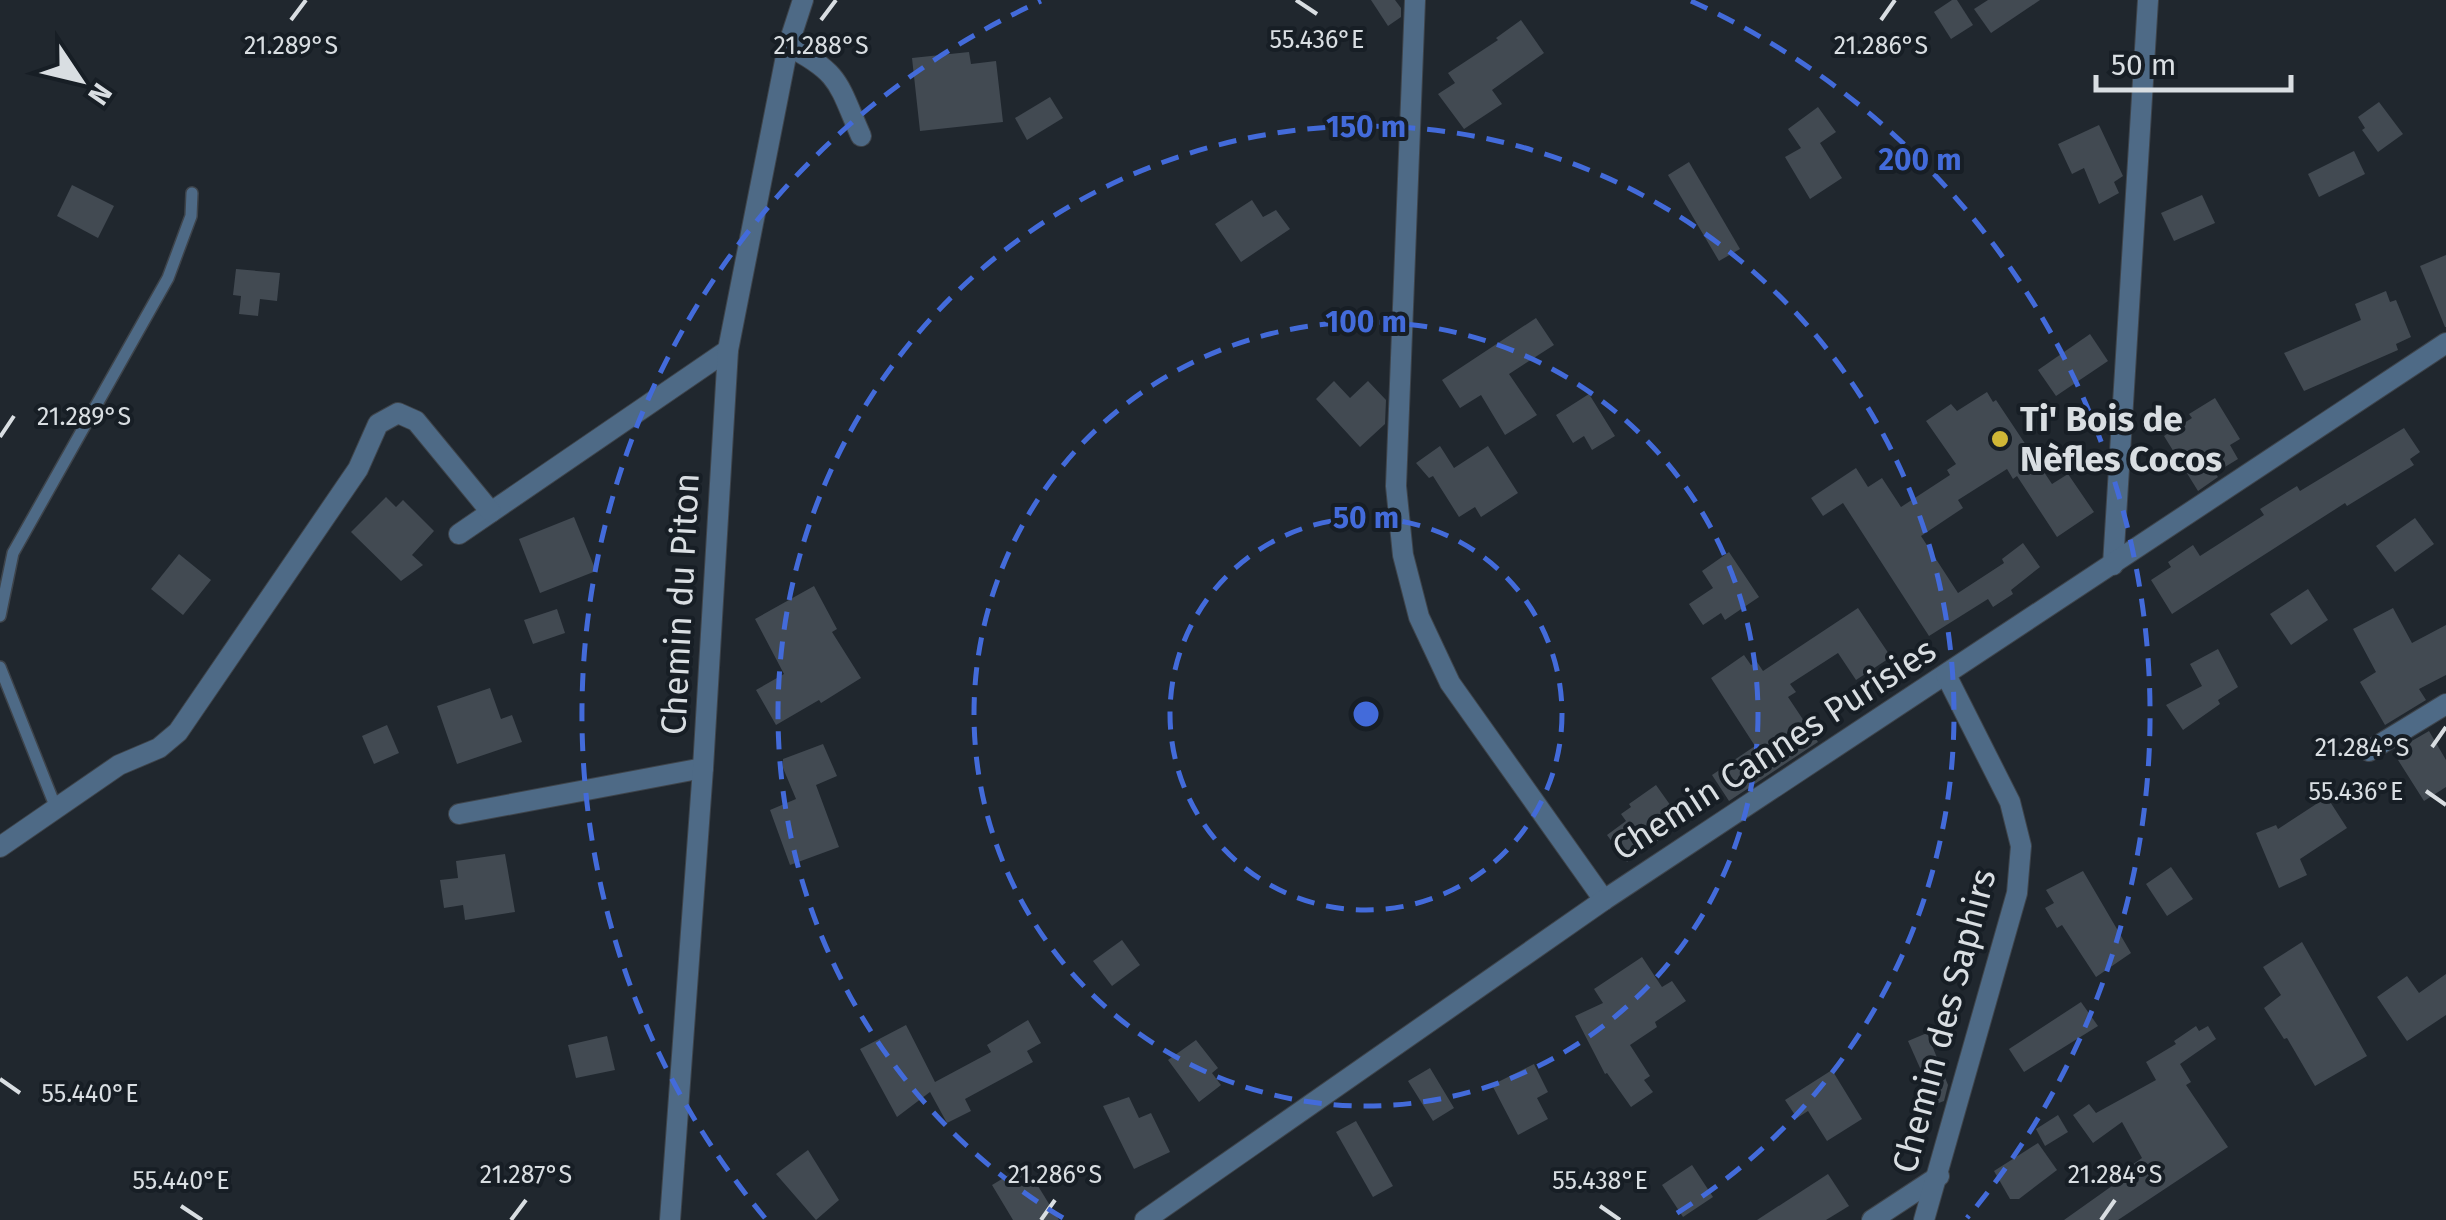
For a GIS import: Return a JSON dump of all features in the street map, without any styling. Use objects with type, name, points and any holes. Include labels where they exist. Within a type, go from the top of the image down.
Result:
[{"type":"street","name":"Chemin du Piton","points":[[670,1220],[728,350],[788,46],[803,0]]},
{"type":"street","points":[[1415,0],[1396,486],[1403,555],[1418,616],[1450,683],[1604,900]]},
{"type":"street","points":[[2112,565],[2148,0]]},
{"type":"street","points":[[788,46],[828,69],[839,85],[860,136]]},
{"type":"street","name":"Chemin Cannes Purisies","points":[[1145,1220],[1604,900],[2446,343]]},
{"type":"street","points":[[459,534],[728,350]]},
{"type":"street","points":[[0,847],[119,765],[159,748],[178,732],[358,469],[378,424],[398,413],[416,421],[491,512]]},
{"type":"street","name":"Chemin des Saphirs","points":[[1924,1220],[2017,893],[2021,846],[2010,802],[1946,674]]},
{"type":"street","points":[[2369,751],[2446,704]]},
{"type":"street","points":[[458,814],[703,768]]},
{"type":"street","points":[[1872,1220],[1939,1176]]},
{"type":"lane","points":[[0,616],[12,553],[168,278],[192,216],[192,193]]},
{"type":"lane","points":[[0,667],[56,808]]},
{"type":"building","points":[[1371,0],[1395,0],[1401,17],[1388,26]]},
{"type":"building","points":[[1957,0],[1973,25],[1951,39],[1934,12]]},
{"type":"building","points":[[1988,0],[2040,0],[1991,33],[1974,9]]},
{"type":"building","points":[[1521,20],[1544,53],[1492,90],[1502,104],[1464,129],[1438,94],[1455,83],[1448,73]]},
{"type":"building","points":[[969,52],[971,64],[996,61],[1003,122],[920,131],[912,58]]},
{"type":"building","points":[[1050,97],[1063,118],[1027,140],[1015,118]]},
{"type":"building","points":[[2379,102],[2403,134],[2378,152],[2358,117]]},
{"type":"building","points":[[1818,107],[1836,132],[1820,143],[1842,178],[1810,199],[1785,157],[1801,148],[1788,129]]},
{"type":"building","points":[[2099,125],[2123,176],[2114,182],[2119,193],[2099,204],[2084,168],[2072,174],[2058,144]]},
{"type":"building","points":[[2354,151],[2365,174],[2319,197],[2308,174]]},
{"type":"building","points":[[1689,162],[1740,249],[1719,261],[1668,175]]},
{"type":"building","points":[[72,185],[114,206],[98,238],[57,216]]},
{"type":"building","points":[[2202,195],[2215,223],[2174,241],[2161,213]]},
{"type":"building","points":[[1252,200],[1263,217],[1276,210],[1290,229],[1241,262],[1215,224]]},
{"type":"building","points":[[2446,255],[2446,327],[2445,327],[2420,266]]},
{"type":"building","points":[[236,269],[280,273],[277,301],[260,299],[258,316],[239,314],[241,296],[233,295]]},
{"type":"building","points":[[2386,291],[2390,302],[2396,300],[2411,337],[2396,344],[2398,350],[2304,391],[2284,353],[2361,320],[2355,304]]},
{"type":"building","points":[[1536,318],[1554,345],[1509,374],[1537,415],[1505,435],[1481,395],[1460,408],[1442,380]]},
{"type":"building","points":[[2090,334],[2108,361],[2056,396],[2038,370]]},
{"type":"building","points":[[1334,381],[1350,398],[1368,381],[1386,400],[1385,424],[1360,447],[1316,399]]},
{"type":"building","points":[[1987,392],[2052,484],[2068,474],[2094,512],[2057,537],[2017,476],[2013,479],[2007,469],[1958,500],[1963,508],[1921,536],[1958,593],[2004,563],[2002,559],[2023,543],[2040,567],[2011,590],[2013,594],[1993,607],[1988,599],[1929,636],[1843,503],[1823,516],[1811,498],[1856,468],[1868,487],[1882,478],[1901,507],[1950,475],[1947,470],[1956,464],[1926,421],[1951,404],[1957,411]]},
{"type":"building","points":[[1589,394],[1615,436],[1592,450],[1584,436],[1573,443],[1556,415]]},
{"type":"building","points":[[2215,398],[2240,439],[2230,445],[2238,459],[2215,473],[2218,477],[2198,491],[2164,436]]},
{"type":"building","points":[[2404,428],[2420,452],[2410,459],[2414,465],[2347,506],[2345,503],[2172,614],[2151,580],[2171,567],[2168,562],[2193,545],[2200,556],[2264,515],[2260,509],[2297,486],[2300,491]]},
{"type":"building","points":[[1440,446],[1454,468],[1488,446],[1518,493],[1481,517],[1475,507],[1459,517],[1433,476],[1429,478],[1416,463]]},
{"type":"building","points":[[386,497],[396,507],[403,500],[434,531],[412,555],[423,565],[401,581],[351,532]]},
{"type":"building","points":[[574,517],[596,571],[540,593],[519,539]]},
{"type":"building","points":[[2415,518],[2434,544],[2395,572],[2376,546]]},
{"type":"building","points":[[1729,552],[1759,597],[1725,620],[1721,613],[1703,625],[1689,604],[1713,588],[1702,571]]},
{"type":"building","points":[[179,554],[211,580],[183,615],[151,589]]},
{"type":"building","points":[[814,586],[837,629],[832,632],[861,678],[776,725],[756,690],[784,674],[755,619]]},
{"type":"building","points":[[2308,589],[2328,620],[2291,645],[2270,614]]},
{"type":"building","points":[[1858,608],[1891,657],[1856,680],[1838,653],[1790,684],[1796,692],[1788,697],[1818,742],[1729,801],[1712,775],[1755,746],[1711,678],[1744,655],[1751,665],[1757,662],[1763,671]]},
{"type":"building","points":[[2393,608],[2412,643],[2446,625],[2446,675],[2419,689],[2426,700],[2385,725],[2360,682],[2376,672],[2353,629]]},
{"type":"building","points":[[557,609],[565,633],[533,644],[524,620]]},
{"type":"building","points":[[2218,649],[2238,687],[2183,730],[2166,705],[2202,686],[2190,664]]},
{"type":"building","points":[[490,688],[501,719],[512,715],[522,742],[457,764],[437,706]]},
{"type":"building","points":[[387,725],[399,753],[374,764],[362,736]]},
{"type":"building","points":[[2429,731],[2446,760],[2446,787],[2424,801],[2398,760],[2402,757],[2398,749]]},
{"type":"building","points":[[823,744],[837,776],[816,785],[839,847],[790,865],[770,810],[796,799],[783,759]]},
{"type":"building","points":[[1656,785],[1683,823],[1627,862],[1607,835],[1626,821],[1621,814],[1631,807],[1629,804]]},
{"type":"building","points":[[2327,797],[2347,828],[2300,859],[2307,875],[2279,888],[2256,833],[2276,825],[2278,829]]},
{"type":"building","points":[[505,854],[515,912],[465,920],[463,905],[444,908],[440,880],[458,878],[456,861]]},
{"type":"building","points":[[2171,867],[2193,899],[2167,916],[2146,884]]},
{"type":"building","points":[[2083,871],[2131,953],[2096,977],[2062,925],[2057,928],[2045,908],[2054,903],[2046,890]]},
{"type":"building","points":[[1122,940],[1140,965],[1112,986],[1093,961]]},
{"type":"building","points":[[2302,942],[2367,1056],[2315,1086],[2264,1008],[2281,995],[2263,967]]},
{"type":"building","points":[[1642,957],[1662,987],[1672,981],[1686,1001],[1630,1045],[1650,1076],[1644,1080],[1653,1092],[1631,1107],[1605,1074],[1575,1016],[1603,1003],[1594,989]]},
{"type":"building","points":[[2446,974],[2446,1015],[2407,1041],[2377,997],[2407,976],[2419,993]]},
{"type":"building","points":[[2081,1002],[2098,1026],[2024,1072],[2009,1049]]},
{"type":"building","points":[[1028,1020],[1041,1043],[1027,1051],[1033,1062],[965,1099],[971,1111],[947,1123],[930,1092],[897,1117],[860,1049],[906,1025],[935,1082],[991,1052],[987,1045]]},
{"type":"building","points":[[2196,1026],[2199,1031],[2208,1026],[2216,1039],[2180,1064],[2191,1082],[2186,1085],[2228,1147],[2118,1220],[2064,1220],[2126,1176],[2123,1171],[2142,1158],[2122,1122],[2093,1143],[2073,1115],[2089,1104],[2096,1113],[2156,1080],[2146,1062]]},
{"type":"building","points":[[1927,1033],[1948,1085],[1944,1101],[1936,1104],[1908,1041]]},
{"type":"building","points":[[607,1036],[615,1070],[576,1078],[568,1045]]},
{"type":"building","points":[[1196,1040],[1218,1068],[1212,1073],[1221,1085],[1199,1102],[1168,1060]]},
{"type":"building","points":[[1534,1064],[1548,1092],[1537,1098],[1548,1119],[1518,1135],[1492,1085]]},
{"type":"building","points":[[1430,1068],[1454,1108],[1433,1121],[1408,1081]]},
{"type":"building","points":[[1832,1070],[1862,1119],[1827,1141],[1808,1111],[1797,1118],[1785,1100]]},
{"type":"building","points":[[1129,1097],[1139,1118],[1151,1113],[1170,1152],[1134,1169],[1103,1106]]},
{"type":"building","points":[[2058,1115],[2068,1132],[2045,1146],[2036,1129]]},
{"type":"building","points":[[1356,1121],[1393,1186],[1373,1197],[1336,1132]]},
{"type":"building","points":[[2038,1143],[2057,1170],[2019,1199],[2010,1199],[1994,1171]]},
{"type":"building","points":[[808,1150],[839,1200],[816,1220],[776,1174]]},
{"type":"building","points":[[1025,1165],[1059,1220],[1013,1220],[992,1185]]},
{"type":"building","points":[[1692,1165],[1713,1197],[1683,1217],[1662,1185]]},
{"type":"building","points":[[1828,1174],[1849,1206],[1826,1220],[1757,1220]]},
{"type":"place","name":"Ti' Bois de Nèfles Cocos","points":[[2000,439]]}]
